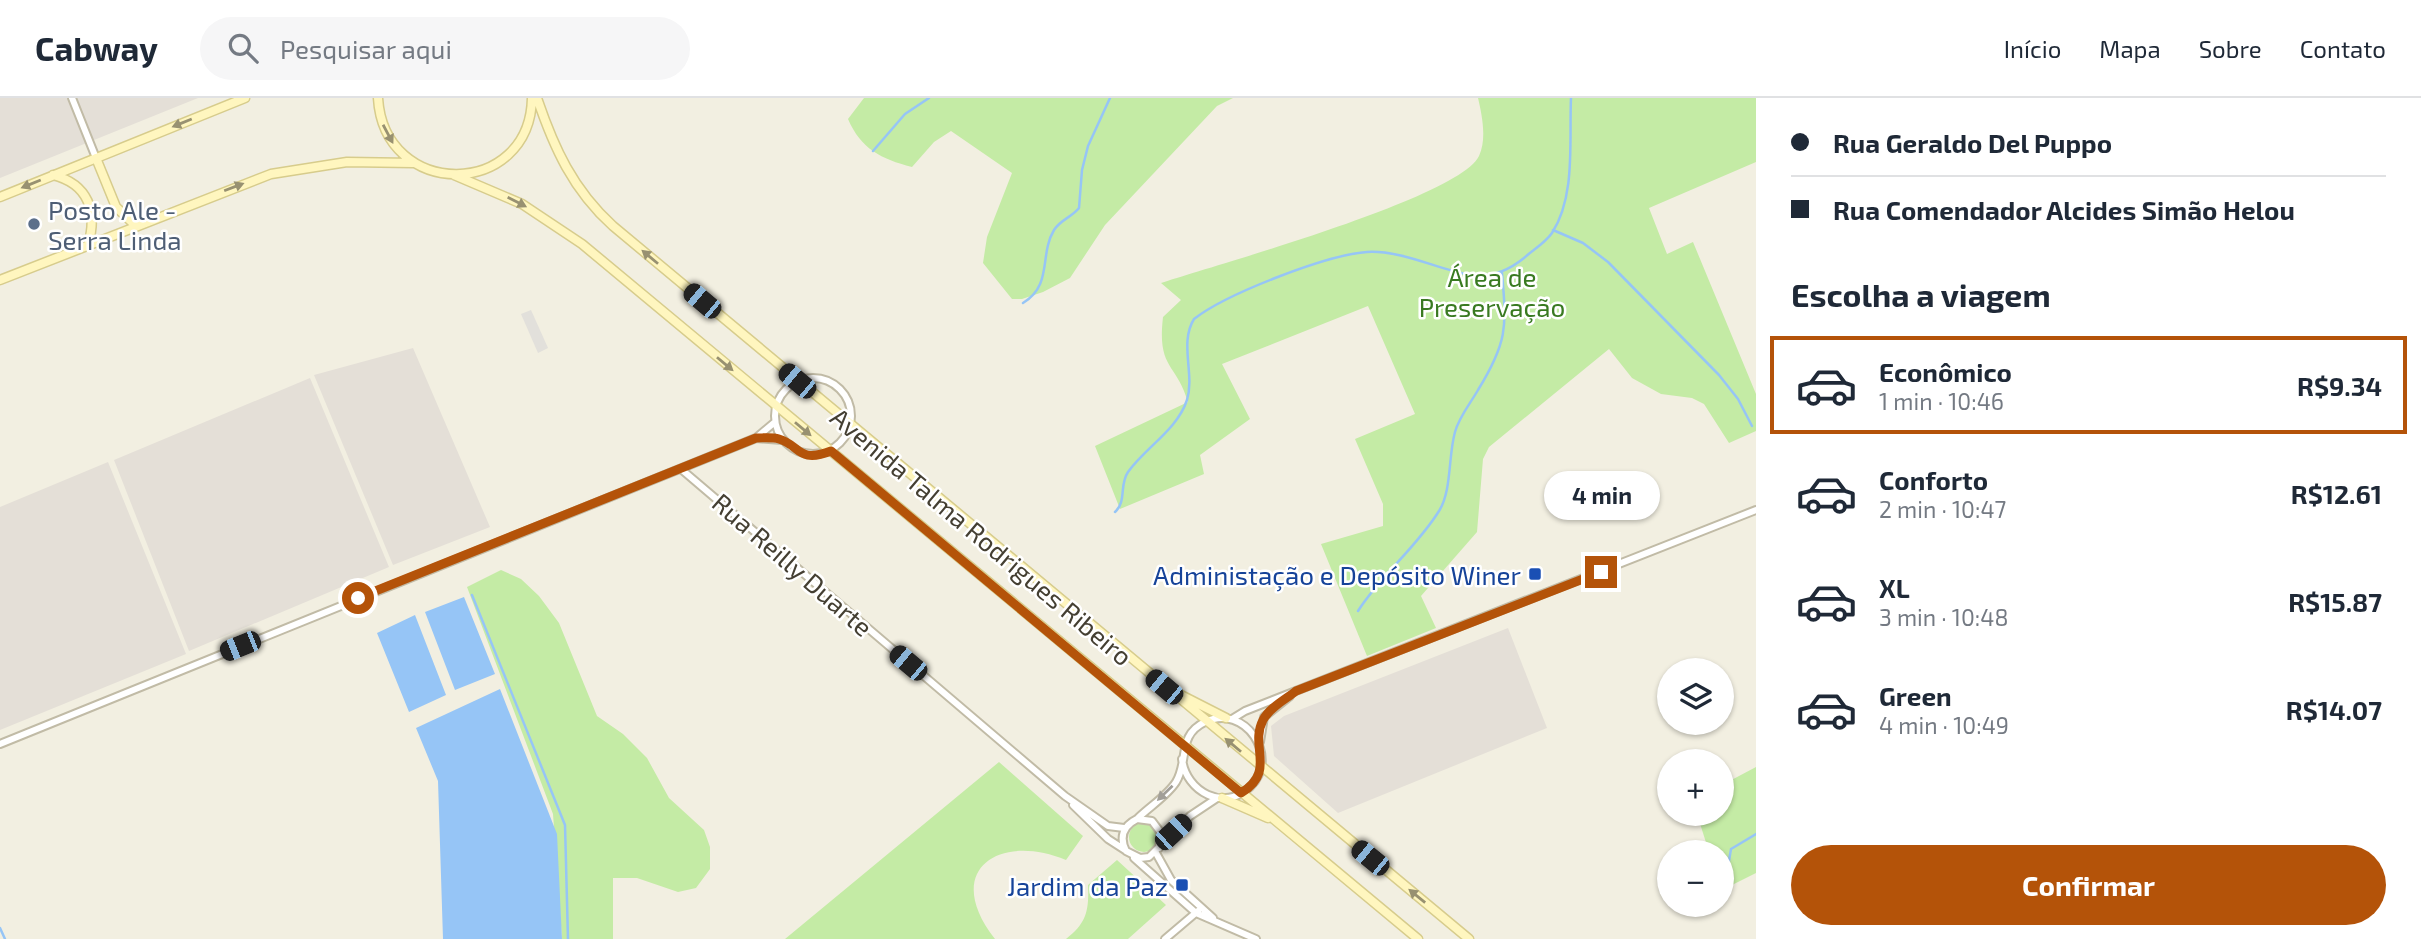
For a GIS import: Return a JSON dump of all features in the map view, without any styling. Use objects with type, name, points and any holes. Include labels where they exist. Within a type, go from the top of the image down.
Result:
[{"type":"main road","points":[[0,197],[245,98]]},
{"type":"main road","points":[[378,98],[379,116],[391,143],[413,163]]},
{"type":"main road","points":[[454,176],[481,171],[510,152],[525,129],[534,98]]},
{"type":"main road","name":"Avenida Talma Rodrigues Ribeiro","points":[[534,98],[565,168],[586,200],[613,226],[1205,722],[1469,939]]},
{"type":"main road","points":[[96,158],[116,206],[135,225]]},
{"type":"main road","points":[[0,280],[135,225],[281,172],[347,162],[413,163]]},
{"type":"main road","name":"Avenida Talma Rodrigues Ribeiro","points":[[413,163],[433,172],[454,176],[522,204],[567,233],[1418,939]]},
{"type":"main road","points":[[53,175],[70,180],[84,194],[93,220],[88,244]]},
{"type":"main road","points":[[1164,687],[1229,719]]},
{"type":"main road","points":[[1220,798],[1272,819]]},
{"type":"street","points":[[72,98],[96,158]]},
{"type":"street","points":[[756,438],[783,440],[802,453],[819,455],[831,451],[843,441],[850,426],[851,410],[839,388],[816,378],[797,381],[784,391],[776,406],[775,422],[783,440]]},
{"type":"street","points":[[0,744],[756,438],[775,422]]},
{"type":"street","name":"Rua Reilly Duarte","points":[[681,469],[1065,796],[1108,839],[1199,910],[1220,924],[1256,939]]},
{"type":"street","points":[[1296,691],[1264,717],[1260,733],[1261,768],[1252,785],[1241,793],[1220,798],[1190,816],[1158,851],[1140,858],[1129,853],[1122,836],[1125,828],[1177,780],[1184,746],[1191,733],[1205,722],[1229,719],[1296,691],[1756,510]]},
{"type":"street","points":[[1229,719],[1248,727],[1261,748]]},
{"type":"street","points":[[1182,759],[1193,785],[1220,798]]},
{"type":"street","name":"Rua Reilly Duarte","points":[[1065,796],[1108,826],[1125,828]]},
{"type":"street","points":[[1137,819],[1144,818],[1158,826],[1162,841],[1158,851]]},
{"type":"street","name":"Rua Reilly Duarte","points":[[1158,851],[1171,880],[1199,910]]},
{"type":"street","points":[[1165,939],[1199,910]]},
{"type":"shaded area","points":[[0,98],[198,98],[0,178]]},
{"type":"shaded area","points":[[531,310],[548,348],[538,353],[521,314]]},
{"type":"shaded area","points":[[413,348],[490,527],[393,565],[314,375]]},
{"type":"shaded area","points":[[310,378],[389,567],[189,651],[114,460]]},
{"type":"shaded area","points":[[108,462],[186,654],[0,730],[0,507]]},
{"type":"shaded area","points":[[1508,628],[1547,728],[1338,813],[1274,756],[1271,726],[1284,716]]},
{"type":"green space","points":[[864,98],[1233,98],[1217,106],[1105,225],[1070,278],[1043,292],[1022,299],[1012,299],[983,263],[987,237],[1012,173],[951,131],[934,142],[912,167],[882,156],[859,138],[848,119]]},
{"type":"green space","name":"Área de Preservação","points":[[1478,98],[1756,98],[1756,162],[1649,208],[1667,254],[1693,242],[1756,394],[1756,431],[1729,443],[1704,404],[1692,398],[1661,394],[1632,378],[1609,349],[1489,447],[1483,459],[1477,532],[1421,596],[1436,628],[1367,656],[1321,544],[1383,526],[1383,504],[1355,439],[1415,414],[1368,306],[1222,364],[1250,419],[1200,455],[1204,474],[1120,509],[1095,446],[1188,402],[1165,356],[1162,334],[1163,317],[1181,300],[1161,283],[1384,210],[1462,173],[1479,156],[1483,142]]},
{"type":"green space","points":[[501,570],[521,579],[539,596],[559,623],[597,716],[623,734],[647,758],[669,798],[704,830],[710,847],[710,869],[696,888],[678,892],[637,878],[613,878],[613,939],[562,939],[553,814],[467,587]]},
{"type":"green space","points":[[999,762],[1083,836],[1066,860],[1041,853],[1019,851],[1000,854],[985,863],[976,876],[974,894],[980,915],[995,939],[785,939]]},
{"type":"green space","points":[[1756,767],[1756,873],[1734,884],[1734,840],[1705,840],[1701,826],[1734,826],[1734,779]]},
{"type":"green space","points":[[1144,822],[1155,826],[1159,837],[1155,848],[1144,852],[1133,848],[1129,837],[1133,826]]},
{"type":"green space","points":[[1117,860],[1166,905],[1128,939],[1066,939],[1085,915],[1088,885]]},
{"type":"water","points":[[464,597],[495,674],[455,690],[425,612]]},
{"type":"water","points":[[415,615],[446,695],[409,712],[377,633]]},
{"type":"water","points":[[500,689],[557,834],[562,939],[443,939],[438,781],[416,728]]},
{"type":"waterway","points":[[873,151],[905,114],[929,98]]},
{"type":"waterway","points":[[1023,303],[1032,296],[1042,279],[1047,249],[1054,230],[1079,208],[1082,170],[1088,146],[1110,98]]},
{"type":"waterway","points":[[1115,512],[1121,503],[1128,472],[1169,429],[1187,400],[1187,348],[1194,319],[1229,298],[1277,277],[1327,260],[1367,252],[1393,254],[1478,276],[1512,267],[1546,240],[1560,218],[1570,168],[1571,98]]},
{"type":"waterway","points":[[1553,230],[1583,243],[1608,262],[1719,375],[1738,399],[1752,426]]},
{"type":"waterway","points":[[1358,611],[1377,585],[1420,537],[1443,503],[1457,426],[1488,374],[1500,347],[1504,322],[1502,273]]},
{"type":"waterway","points":[[472,595],[565,825],[568,939]]},
{"type":"waterway","points":[[1734,847],[1756,834]]},
{"type":"waterway","points":[[0,928],[5,939]]},
{"type":"place","name":"Posto Ale - Serra Linda","points":[[34,224]]},
{"type":"place","name":"Administação e Depósito Winer","points":[[1535,574]]},
{"type":"place","name":"Jardim da Paz","points":[[1182,885]]},
{"type":"route","points":[[358,598],[756,438],[783,440],[791,448],[807,455],[831,451],[1241,793],[1252,785],[1261,768],[1259,739],[1264,717],[1296,691],[1601,572]]}]
